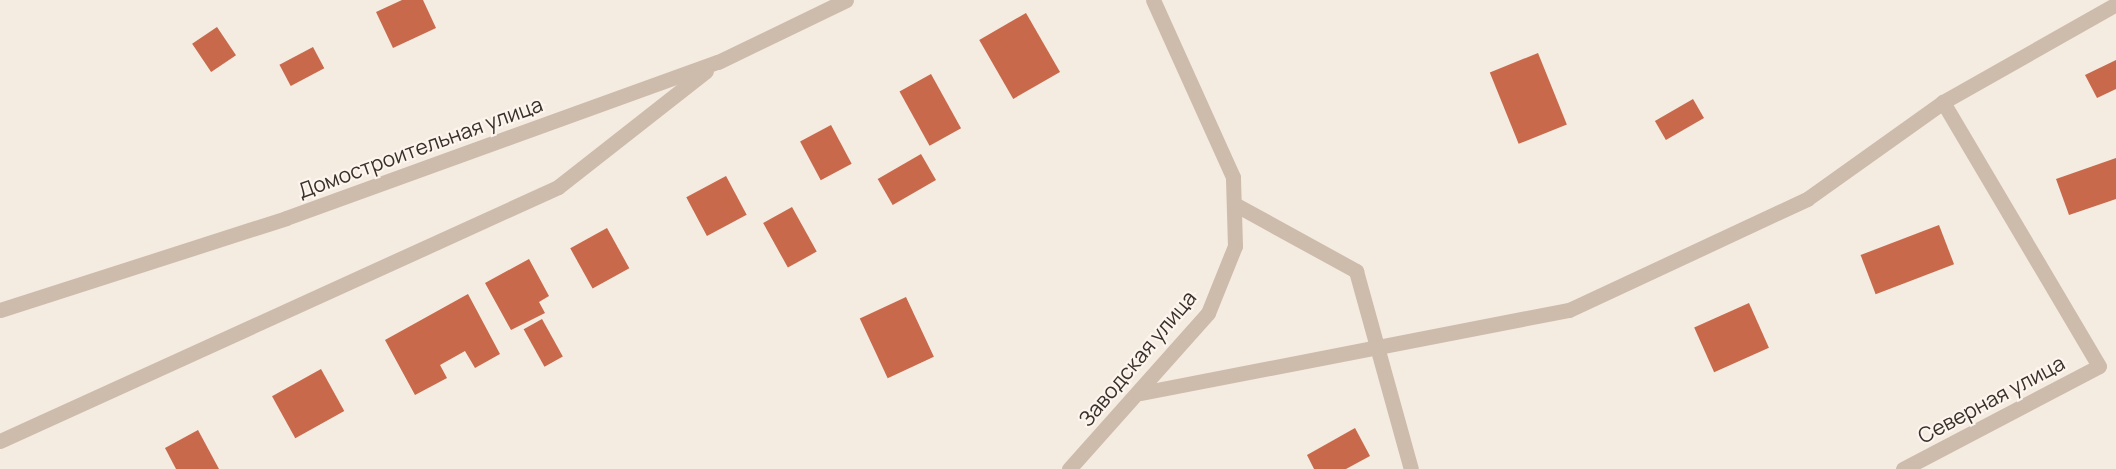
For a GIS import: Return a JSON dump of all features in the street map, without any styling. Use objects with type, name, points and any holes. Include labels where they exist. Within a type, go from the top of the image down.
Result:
[{"type":"street","name":"Домостроительная улица","points":[[0,310],[286,218],[718,62],[846,0]]},
{"type":"street","name":"Заводская улица","points":[[1069,469],[1141,393],[1208,313],[1235,246],[1238,206],[1221,141],[1153,0]]},
{"type":"street","points":[[1141,393],[1381,350],[1569,310],[1807,199],[1943,102],[2116,4]]},
{"type":"street","points":[[0,441],[558,188],[718,62]]},
{"type":"street","name":"Северная улица","points":[[1903,469],[2099,366],[1943,102]]},
{"type":"street","points":[[1238,206],[1356,271],[1381,350],[1411,469]]},
{"type":"building","points":[[402,0],[423,0],[436,28],[393,48],[376,12]]},
{"type":"building","points":[[1026,13],[1060,72],[1013,99],[979,40]]},
{"type":"building","points":[[217,27],[236,55],[211,72],[192,44]]},
{"type":"building","points":[[313,47],[324,68],[291,86],[279,65]]},
{"type":"building","points":[[1538,53],[1567,124],[1519,144],[1490,72]]},
{"type":"building","points":[[2116,60],[2116,89],[2097,98],[2085,75]]},
{"type":"building","points":[[931,74],[961,128],[930,146],[900,91]]},
{"type":"building","points":[[1693,99],[1704,118],[1666,140],[1655,121]]},
{"type":"building","points":[[831,125],[852,164],[821,180],[800,141]]},
{"type":"building","points":[[921,154],[936,180],[893,205],[878,179]]},
{"type":"building","points":[[2116,158],[2116,199],[2069,215],[2056,179]]},
{"type":"building","points":[[726,176],[747,215],[707,236],[686,197]]},
{"type":"building","points":[[792,207],[817,252],[788,268],[763,223]]},
{"type":"building","points":[[1939,225],[1954,264],[1876,294],[1861,255]]},
{"type":"building","points":[[607,228],[629,268],[593,289],[570,248]]},
{"type":"building","points":[[529,259],[549,296],[539,302],[545,313],[511,330],[485,283]]},
{"type":"building","points":[[468,294],[500,354],[475,368],[465,351],[440,365],[447,378],[415,395],[385,340]]},
{"type":"building","points":[[906,297],[934,357],[888,378],[860,319]]},
{"type":"building","points":[[1749,303],[1769,348],[1714,372],[1694,327]]},
{"type":"building","points":[[542,319],[563,357],[544,367],[524,329]]},
{"type":"building","points":[[321,369],[344,411],[295,438],[272,396]]},
{"type":"building","points":[[1355,428],[1370,456],[1346,469],[1314,469],[1307,455]]},
{"type":"building","points":[[198,430],[219,469],[176,469],[165,448]]}]
